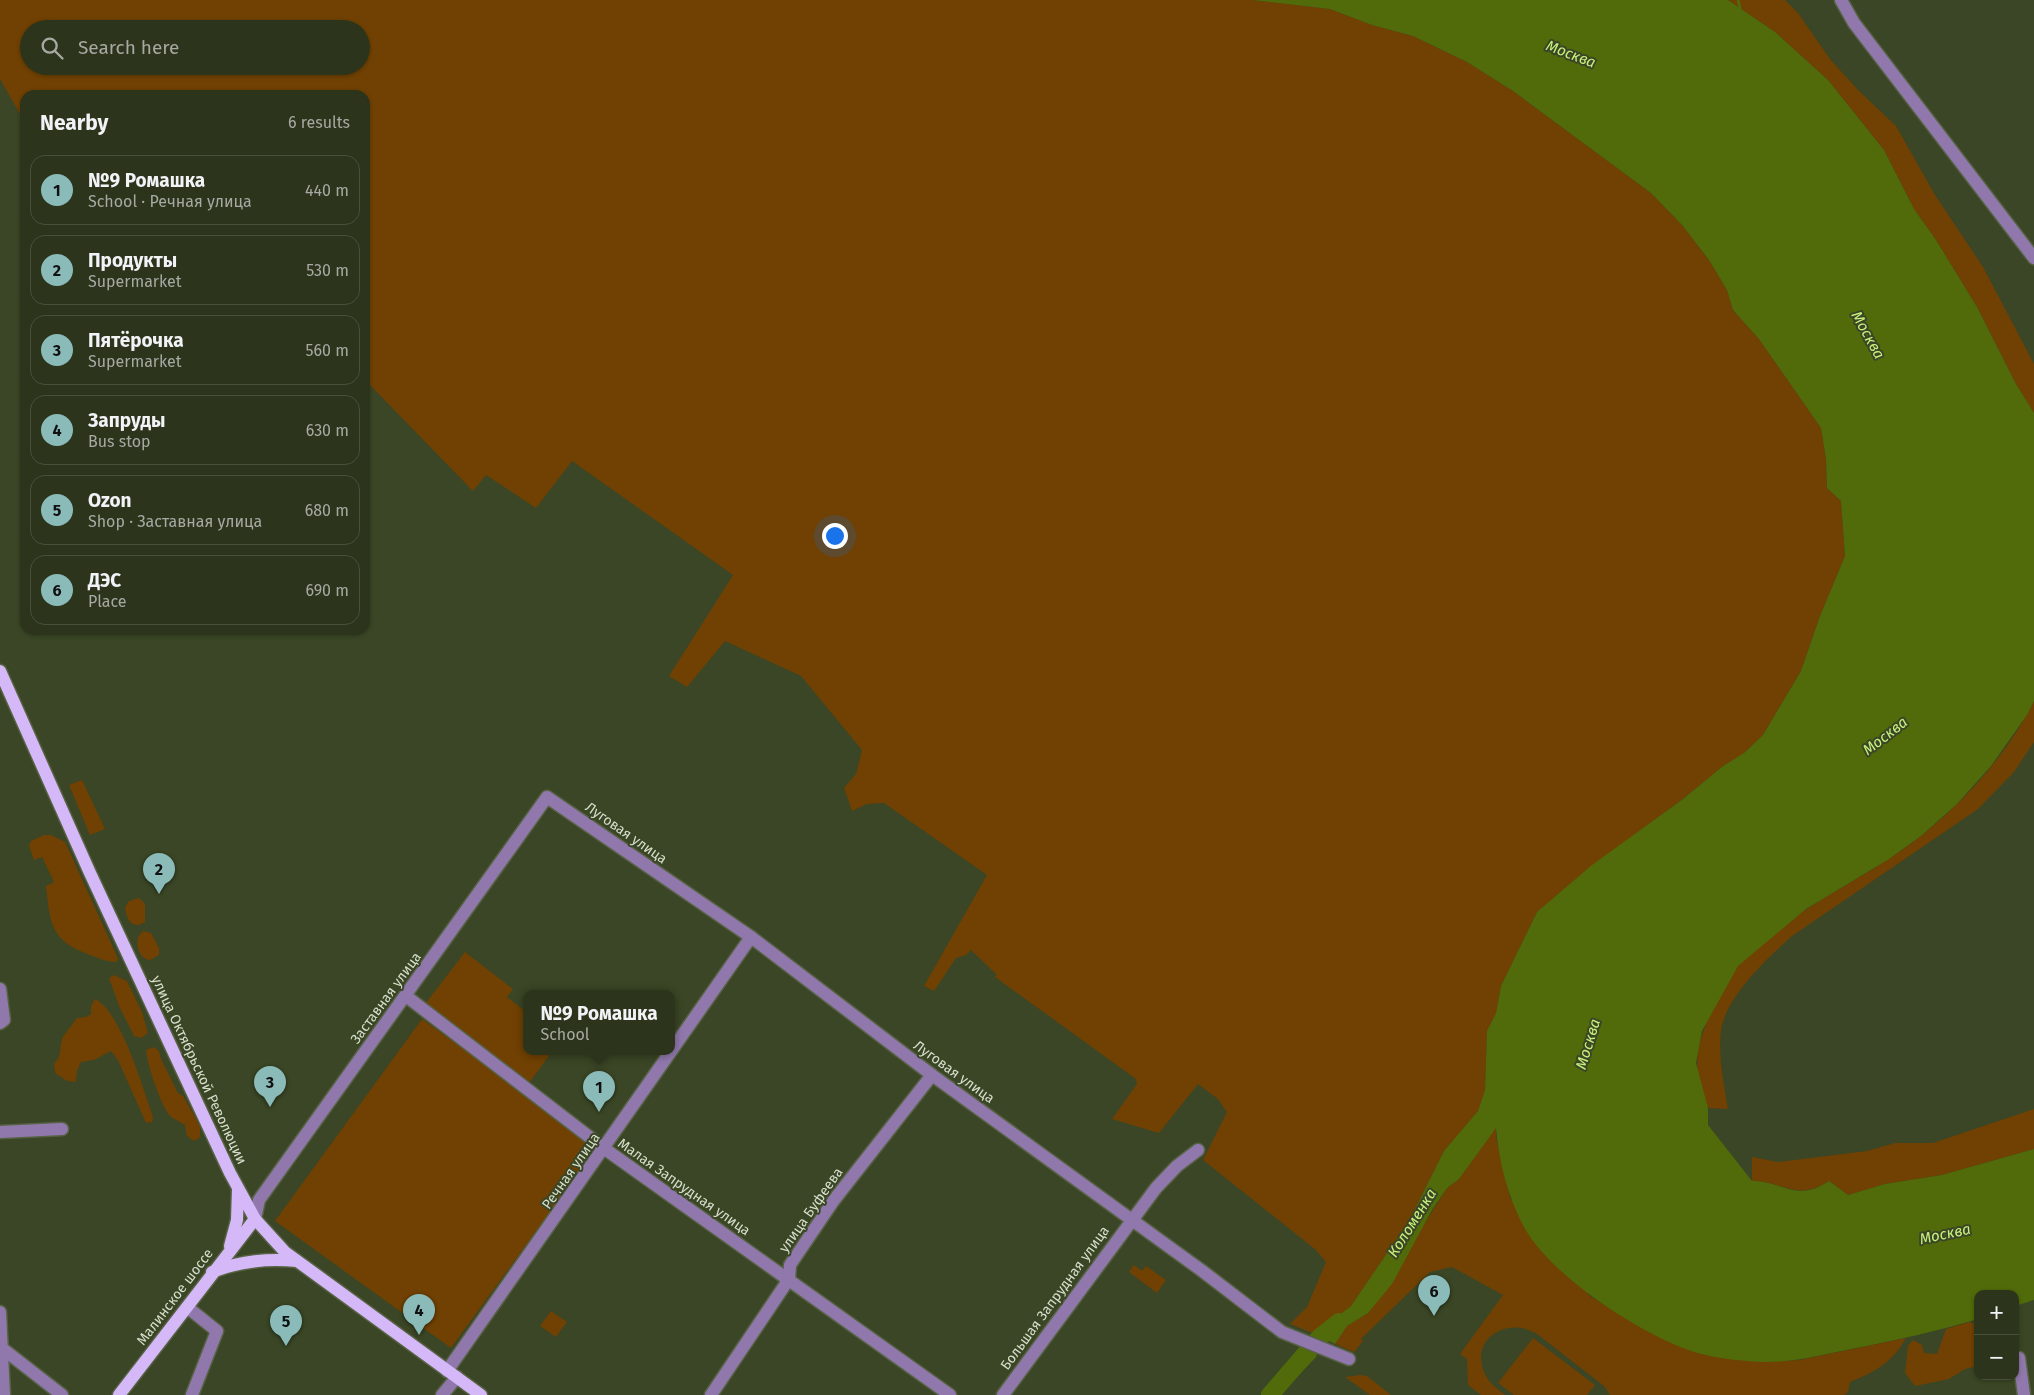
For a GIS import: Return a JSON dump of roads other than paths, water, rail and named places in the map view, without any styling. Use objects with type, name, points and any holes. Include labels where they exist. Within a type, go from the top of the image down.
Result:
[{"type":"main road","name":"улица Октябрьской Революции","points":[[0,671],[90,873],[238,1189],[256,1219],[272,1240],[297,1261],[481,1395]]},
{"type":"main road","points":[[228,1253],[236,1228],[238,1189]]},
{"type":"main road","name":"Малинское шоссе","points":[[119,1395],[212,1272],[256,1219]]},
{"type":"main road","points":[[212,1272],[240,1263],[267,1259],[297,1261]]},
{"type":"street","points":[[1841,0],[1854,23],[2034,258]]},
{"type":"street","name":"Луговая улица","points":[[547,797],[752,937],[932,1075],[1131,1219],[1282,1332],[1349,1359]]},
{"type":"street","name":"Заставная улица","points":[[256,1219],[259,1200],[547,797]]},
{"type":"street","name":"Речная улица","points":[[675,1048],[752,937]]},
{"type":"street","points":[[0,989],[4,1020],[0,1023]]},
{"type":"street","name":"Малая Запрудная улица","points":[[406,996],[605,1148],[950,1395]]},
{"type":"street","name":"Речная улица","points":[[442,1395],[452,1374],[670,1055]]},
{"type":"street","name":"улица Буфеева","points":[[711,1395],[789,1279],[790,1265],[834,1200],[932,1075]]},
{"type":"street","points":[[0,1132],[62,1129]]},
{"type":"street","name":"Большая Запрудная улица","points":[[1003,1395],[1131,1219],[1156,1188],[1198,1150]]},
{"type":"street","points":[[186,1307],[217,1331],[192,1395]]},
{"type":"street","points":[[0,1312],[4,1395]]},
{"type":"street","points":[[2,1349],[62,1395]]},
{"type":"street","points":[[2019,1364],[2024,1395]]},
{"type":"water","name":"Москва","points":[[1252,0],[1728,0],[1775,32],[1828,80],[1884,150],[1914,209],[1936,240],[1977,307],[2016,384],[2034,413],[2034,701],[2027,715],[1991,766],[1957,804],[1921,836],[1889,859],[1806,909],[1738,966],[1702,1031],[1696,1063],[1708,1108],[1708,1125],[1752,1181],[1799,1191],[1818,1187],[1829,1181],[1848,1195],[1885,1184],[1942,1175],[2034,1149],[2034,1300],[2019,1305],[2019,1290],[1974,1290],[1974,1320],[1902,1338],[1798,1360],[1774,1362],[1744,1361],[1691,1351],[1647,1331],[1599,1301],[1555,1266],[1538,1247],[1525,1229],[1509,1193],[1499,1154],[1496,1128],[1459,1179],[1447,1188],[1432,1210],[1392,1284],[1368,1313],[1347,1326],[1335,1344],[1315,1334],[1351,1306],[1409,1221],[1444,1151],[1478,1111],[1485,1090],[1487,1031],[1496,1013],[1501,986],[1537,912],[1592,865],[1683,799],[1723,766],[1744,753],[1763,735],[1801,671],[1820,616],[1845,556],[1841,501],[1827,488],[1826,459],[1821,428],[1759,339],[1733,310],[1727,290],[1709,260],[1683,226],[1651,193],[1513,91],[1467,62],[1413,36],[1372,25],[1330,9]]},
{"type":"water","points":[[1303,1350],[1317,1356],[1280,1395],[1266,1395],[1271,1385]]},
{"type":"waterway","points":[[1738,0],[1740,8]]},
{"type":"waterway","name":"Коломенка","points":[[1270,1395],[1320,1337],[1339,1322]]},
{"type":"place","name":"Продукты","points":[[159,894]]},
{"type":"place","name":"Пятёрочка","points":[[270,1107]]},
{"type":"place","name":"№9 Ромашка","points":[[599,1112]]},
{"type":"place","name":"ДЭС","points":[[1434,1316]]},
{"type":"place","name":"Запруды","points":[[419,1335]]},
{"type":"place","name":"Ozon","points":[[286,1346]]}]
